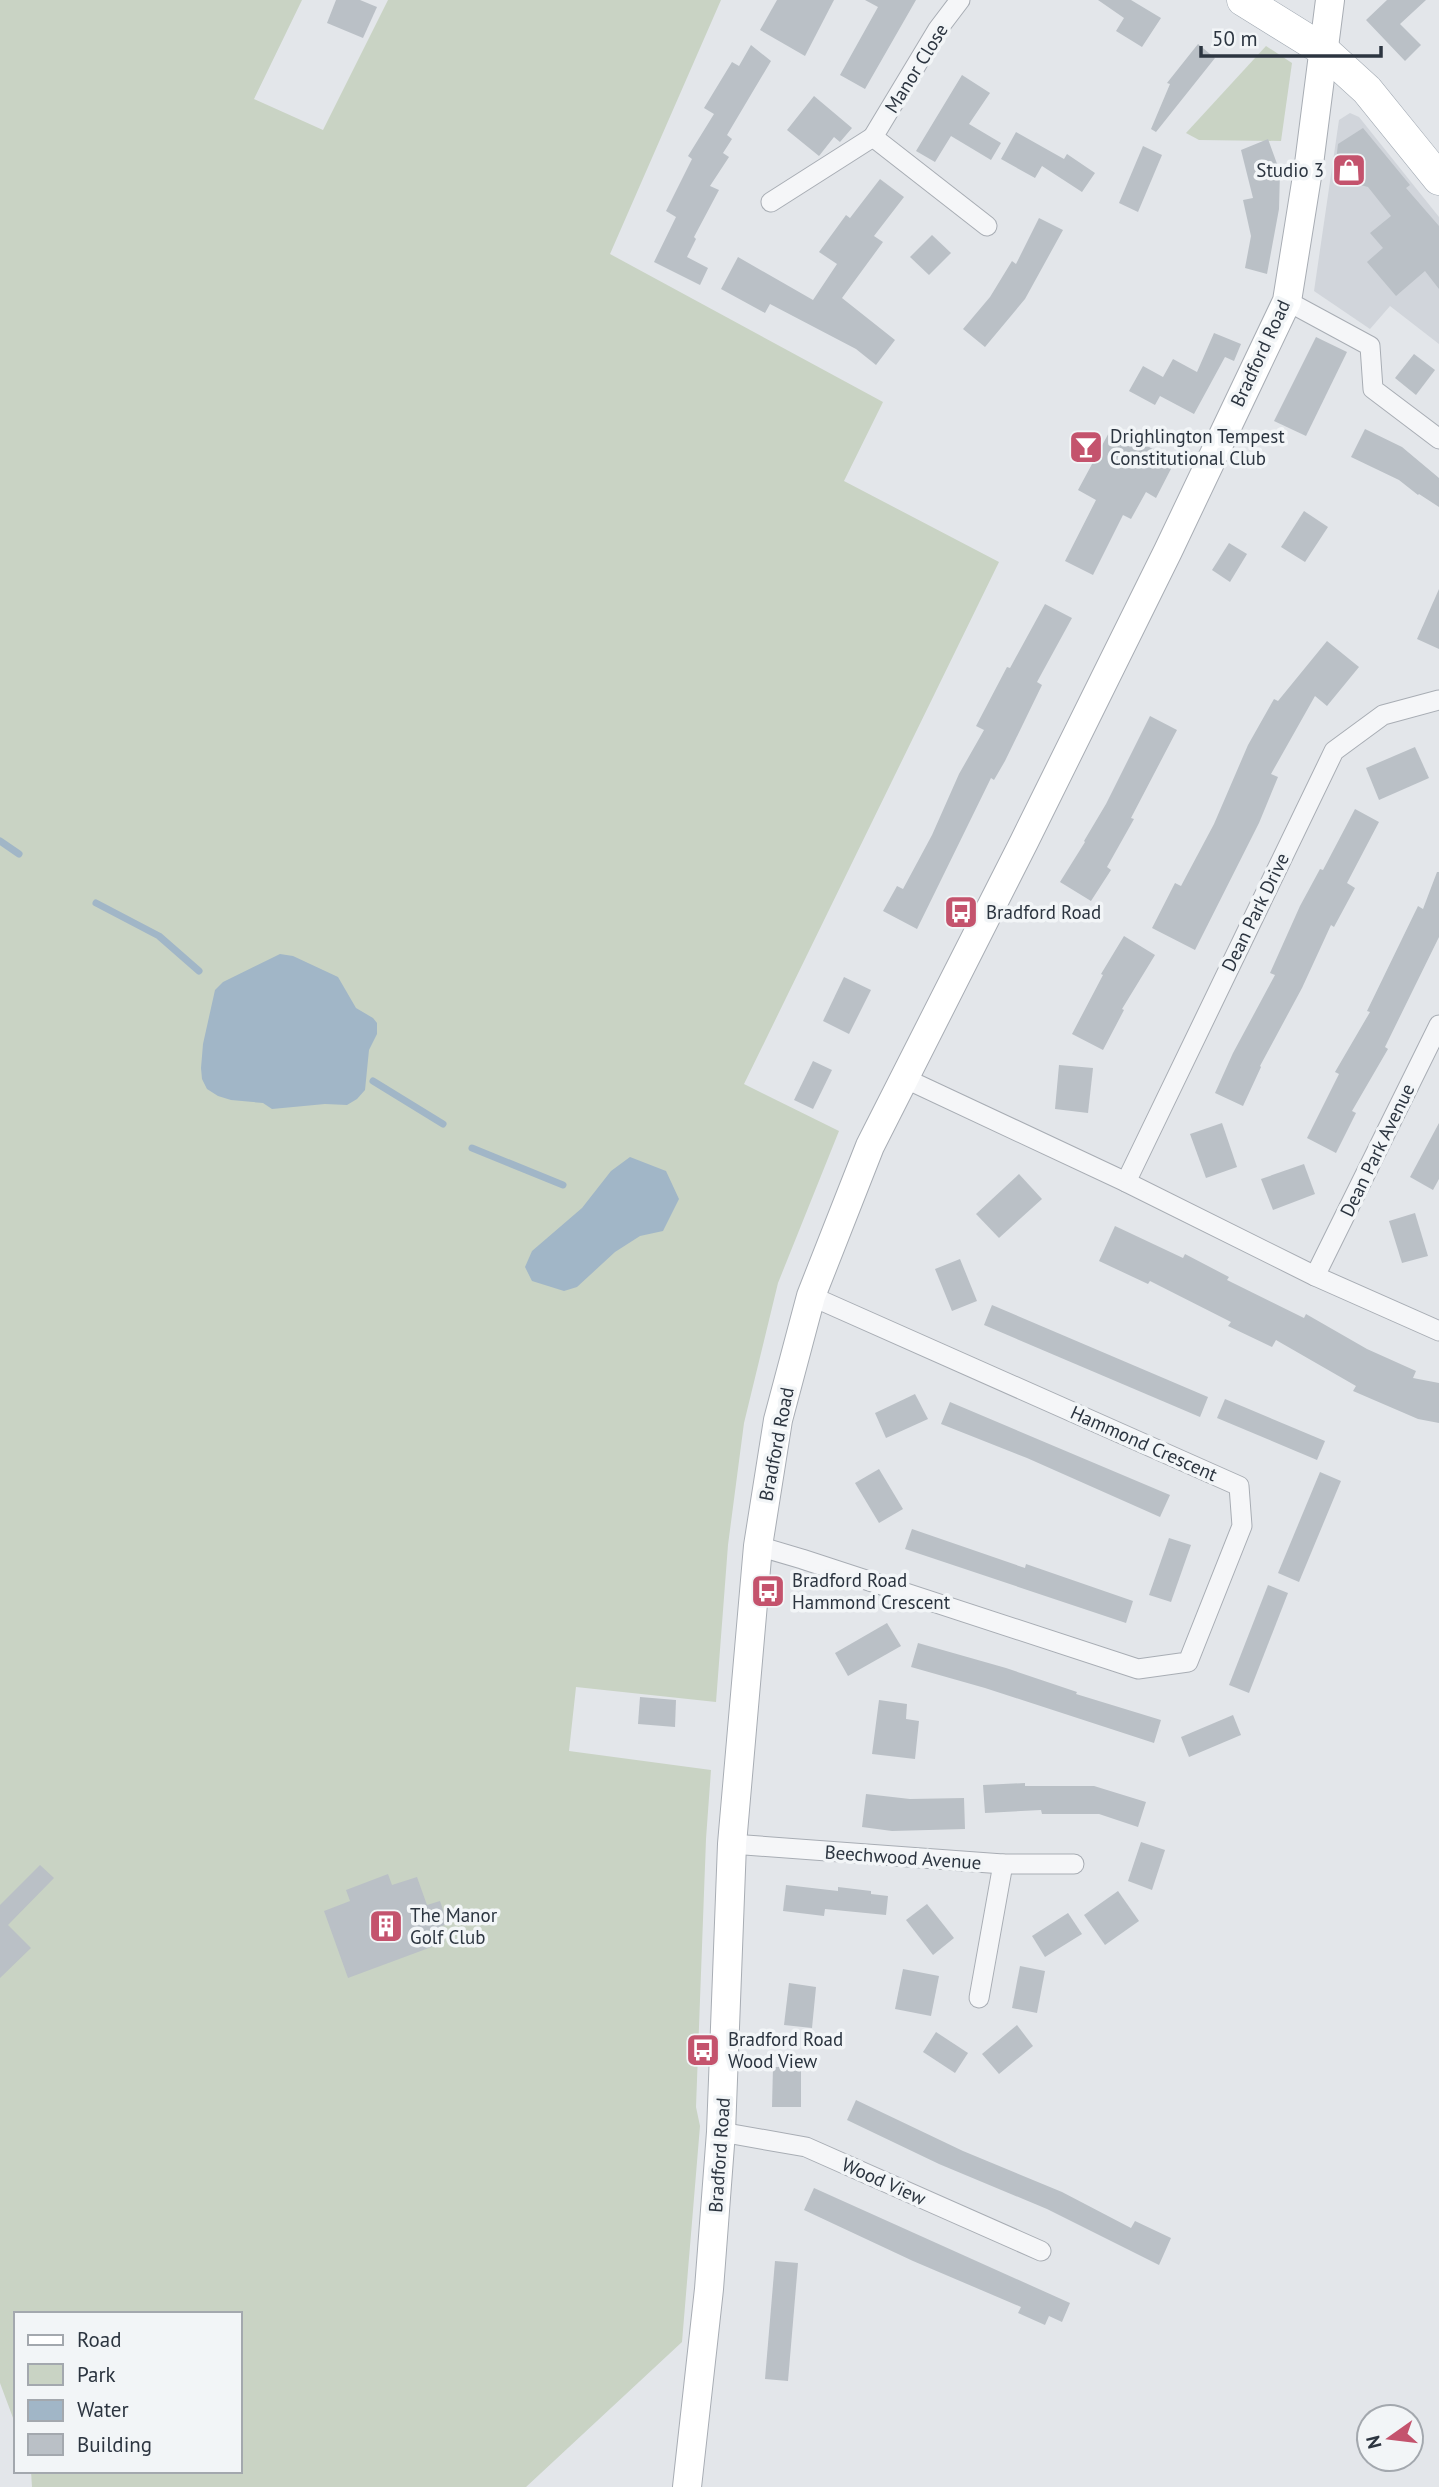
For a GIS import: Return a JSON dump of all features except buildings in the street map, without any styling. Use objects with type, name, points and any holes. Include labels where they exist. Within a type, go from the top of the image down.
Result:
[{"type":"main road","points":[[1243,0],[1322,49],[1367,90],[1439,179]]},
{"type":"main road","name":"Bradford Road","points":[[687,2487],[709,2289],[721,2132],[732,1844],[758,1546],[778,1420],[811,1296],[870,1146],[1168,551],[1287,301],[1309,163],[1330,0]]},
{"type":"street","name":"Manor Close","points":[[771,202],[873,137],[938,29],[960,0]]},
{"type":"street","points":[[873,137],[987,226]]},
{"type":"street","points":[[1287,301],[1370,346],[1374,388],[1439,439]]},
{"type":"street","name":"Dean Park Drive","points":[[1126,1182],[1334,751],[1383,715],[1439,700]]},
{"type":"street","name":"Dean Park Avenue","points":[[1315,1276],[1439,1025]]},
{"type":"street","points":[[904,1078],[1126,1182],[1315,1276],[1439,1331]]},
{"type":"street","name":"Hammond Crescent","points":[[758,1546],[1139,1669],[1188,1662],[1242,1526],[1239,1486],[811,1296]]},
{"type":"street","name":"Beechwood Avenue","points":[[732,1844],[1003,1864],[1074,1864]]},
{"type":"street","points":[[979,1998],[1003,1864]]},
{"type":"street","name":"Wood View","points":[[721,2132],[806,2147],[1041,2251]]},
{"type":"shaded area","points":[[1350,113],[1359,117],[1439,217],[1439,344],[1390,306],[1370,329],[1314,291],[1339,120]]},
{"type":"green space","points":[[0,0],[302,0],[254,99],[323,130],[388,0],[721,0],[610,254],[883,402],[844,481],[999,562],[744,1084],[839,1131],[778,1283],[744,1423],[728,1545],[716,1702],[576,1687],[569,1751],[711,1770],[696,2107],[700,2126],[682,2342],[526,2487],[32,2487],[31,2473],[242,2473],[242,2312],[14,2312],[14,2421],[0,2383]]},
{"type":"green space","points":[[1266,46],[1292,63],[1281,141],[1199,140],[1186,133]]},
{"type":"water","points":[[280,954],[293,956],[338,977],[356,1008],[377,1023],[377,1034],[369,1050],[365,1090],[347,1105],[325,1104],[272,1109],[263,1103],[218,1096],[207,1089],[202,1079],[203,1044],[215,990],[223,982]]},
{"type":"water","points":[[630,1157],[666,1171],[679,1199],[663,1231],[640,1236],[615,1252],[577,1287],[564,1291],[532,1281],[525,1267],[532,1251],[582,1208],[611,1171]]},
{"type":"waterway","points":[[0,841],[19,854]]},
{"type":"waterway","points":[[96,903],[159,936],[199,971]]},
{"type":"waterway","points":[[373,1081],[443,1124]]},
{"type":"waterway","points":[[472,1148],[563,1185]]},
{"type":"place","name":"Studio 3","points":[[1349,170]]},
{"type":"place","name":"Drighlington Tempest Constitutional Club","points":[[1086,447]]},
{"type":"place","name":"Bradford Road","points":[[961,912]]},
{"type":"place","name":"Bradford Road Hammond Crescent","points":[[768,1591]]},
{"type":"place","name":"The Manor Golf Club","points":[[386,1926]]},
{"type":"place","name":"Bradford Road Wood View","points":[[703,2050]]}]
